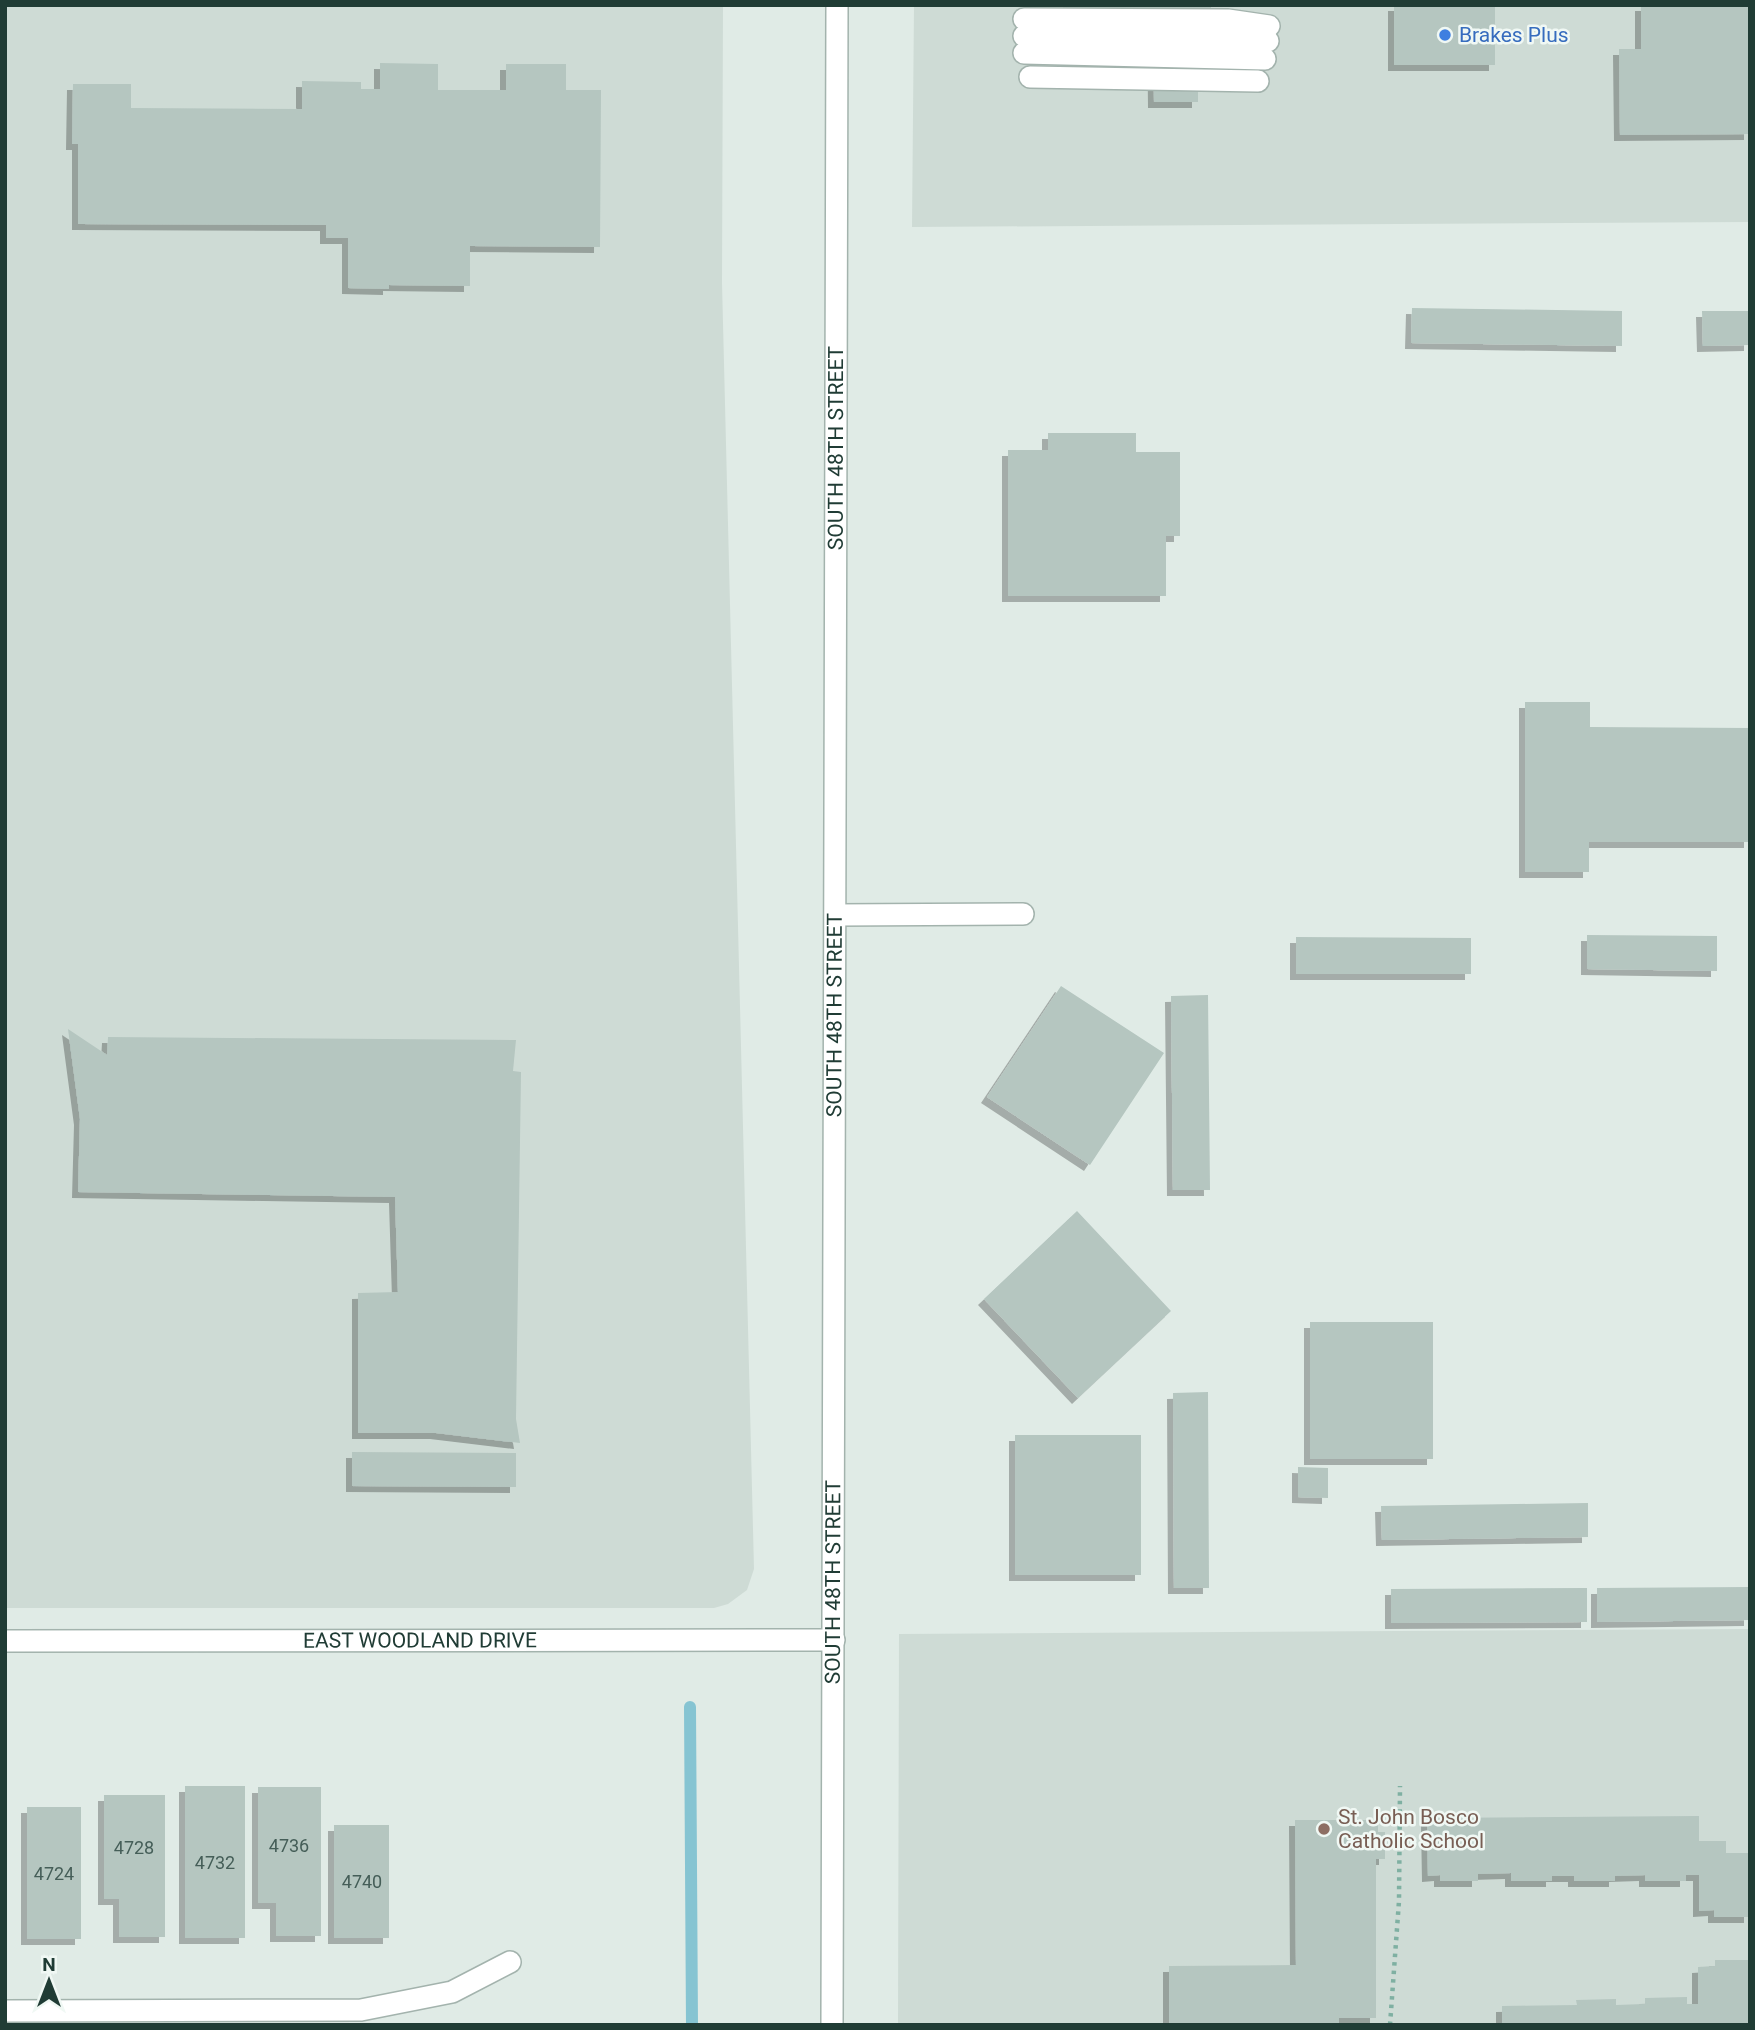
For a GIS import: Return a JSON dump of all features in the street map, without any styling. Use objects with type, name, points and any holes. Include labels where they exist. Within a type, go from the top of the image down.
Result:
[{"type":"street","name":"SOUTH 48TH STREET","points":[[832,2025],[837,5]]},
{"type":"street","points":[[1228,20],[1267,42],[1024,36],[1228,20]]},
{"type":"street","points":[[1030,77],[1258,81]]},
{"type":"street","points":[[836,915],[1023,914]]},
{"type":"street","name":"EAST WOODLAND DRIVE","points":[[5,1641],[834,1640]]},
{"type":"street","points":[[5,2011],[361,2010],[452,1992],[510,1962]]},
{"type":"path","points":[[1390,2025],[1399,1901],[1400,1786]]},
{"type":"shaded area","points":[[5,5],[723,5],[722,283],[754,1569],[747,1590],[728,1604],[714,1608],[5,1608]]},
{"type":"shaded area","points":[[914,5],[1750,5],[1750,222],[912,227]]},
{"type":"shaded area","name":"St. John Bosco Catholic School","points":[[1750,1629],[1750,2025],[898,2025],[899,1634]]},
{"type":"building","points":[[1063,5],[1211,5],[1211,10],[1198,10],[1198,102],[1154,102],[1153,11],[1063,12]]},
{"type":"building","name":"Brakes Plus","points":[[1394,5],[1495,5],[1495,65],[1394,65]]},
{"type":"building","points":[[1641,5],[1750,5],[1750,134],[1620,135],[1619,49],[1641,49]]},
{"type":"building","points":[[380,63],[438,64],[438,90],[506,90],[506,64],[566,64],[566,90],[601,90],[600,247],[470,246],[470,286],[389,285],[389,289],[348,288],[348,238],[326,238],[326,225],[78,224],[78,144],[72,144],[73,84],[131,84],[131,108],[302,109],[302,81],[361,82],[361,89],[380,89]]},
{"type":"building","points":[[1412,308],[1622,311],[1622,346],[1411,343]]},
{"type":"building","points":[[1702,311],[1750,311],[1750,345],[1703,346]]},
{"type":"building","points":[[1048,433],[1136,433],[1136,452],[1180,452],[1180,536],[1166,536],[1166,596],[1008,596],[1008,450],[1048,450]]},
{"type":"building","points":[[1525,702],[1590,702],[1590,727],[1750,728],[1750,842],[1589,842],[1589,872],[1525,872]]},
{"type":"building","points":[[1587,935],[1717,936],[1717,971],[1587,969]]},
{"type":"building","points":[[1296,937],[1471,938],[1471,974],[1296,974]]},
{"type":"building","points":[[1061,986],[1164,1053],[1090,1165],[987,1097]]},
{"type":"building","points":[[1208,995],[1210,1190],[1173,1190],[1171,996]]},
{"type":"building","points":[[68,1029],[107,1055],[108,1037],[516,1040],[513,1071],[521,1072],[516,1419],[520,1443],[436,1433],[358,1433],[358,1293],[398,1292],[395,1197],[78,1192],[80,1119]]},
{"type":"building","points":[[1077,1211],[1171,1311],[1078,1398],[984,1299]]},
{"type":"building","points":[[1310,1322],[1433,1322],[1433,1459],[1310,1459]]},
{"type":"building","points":[[1208,1392],[1209,1588],[1174,1588],[1173,1393]]},
{"type":"building","points":[[1015,1435],[1141,1435],[1141,1575],[1015,1575]]},
{"type":"building","points":[[352,1452],[516,1453],[516,1487],[352,1486]]},
{"type":"building","points":[[1298,1467],[1328,1468],[1328,1498],[1298,1497]]},
{"type":"building","points":[[1588,1503],[1588,1537],[1382,1540],[1381,1506]]},
{"type":"building","points":[[1750,1587],[1750,1620],[1597,1622],[1597,1588]]},
{"type":"building","points":[[1587,1588],[1587,1622],[1391,1623],[1391,1589]]},
{"type":"building","points":[[185,1786],[245,1786],[245,1938],[185,1938]]},
{"type":"building","points":[[258,1787],[321,1787],[321,1936],[276,1936],[276,1903],[258,1903]]},
{"type":"building","points":[[104,1795],[165,1795],[165,1937],[119,1937],[119,1899],[104,1899]]},
{"type":"building","points":[[27,1807],[81,1807],[81,1939],[27,1939]]},
{"type":"building","points":[[1699,1816],[1699,1841],[1726,1841],[1726,1853],[1750,1853],[1750,1917],[1714,1917],[1714,1910],[1699,1911],[1699,1875],[1686,1875],[1686,1881],[1645,1881],[1645,1875],[1615,1876],[1615,1881],[1574,1881],[1574,1876],[1552,1876],[1552,1881],[1511,1881],[1511,1873],[1478,1874],[1478,1881],[1440,1881],[1440,1875],[1428,1876],[1427,1818]]},
{"type":"building","points":[[1295,1820],[1378,1820],[1378,1832],[1385,1832],[1385,1859],[1376,1859],[1376,2018],[1339,2018],[1339,2025],[1169,2025],[1169,1966],[1296,1965]]},
{"type":"building","points":[[334,1825],[389,1825],[389,1938],[334,1938]]},
{"type":"building","points":[[1715,1960],[1750,1960],[1750,2025],[1502,2024],[1502,2006],[1577,2005],[1576,2000],[1616,1999],[1616,2005],[1645,2004],[1645,1998],[1687,1997],[1687,2004],[1698,2004],[1698,1967],[1715,1966]]},
{"type":"waterway","points":[[690,1707],[692,2025]]},
{"type":"place","name":"Brakes Plus","points":[[1445,35]]},
{"type":"place","name":"St. John Bosco Catholic School","points":[[1324,1829]]}]
